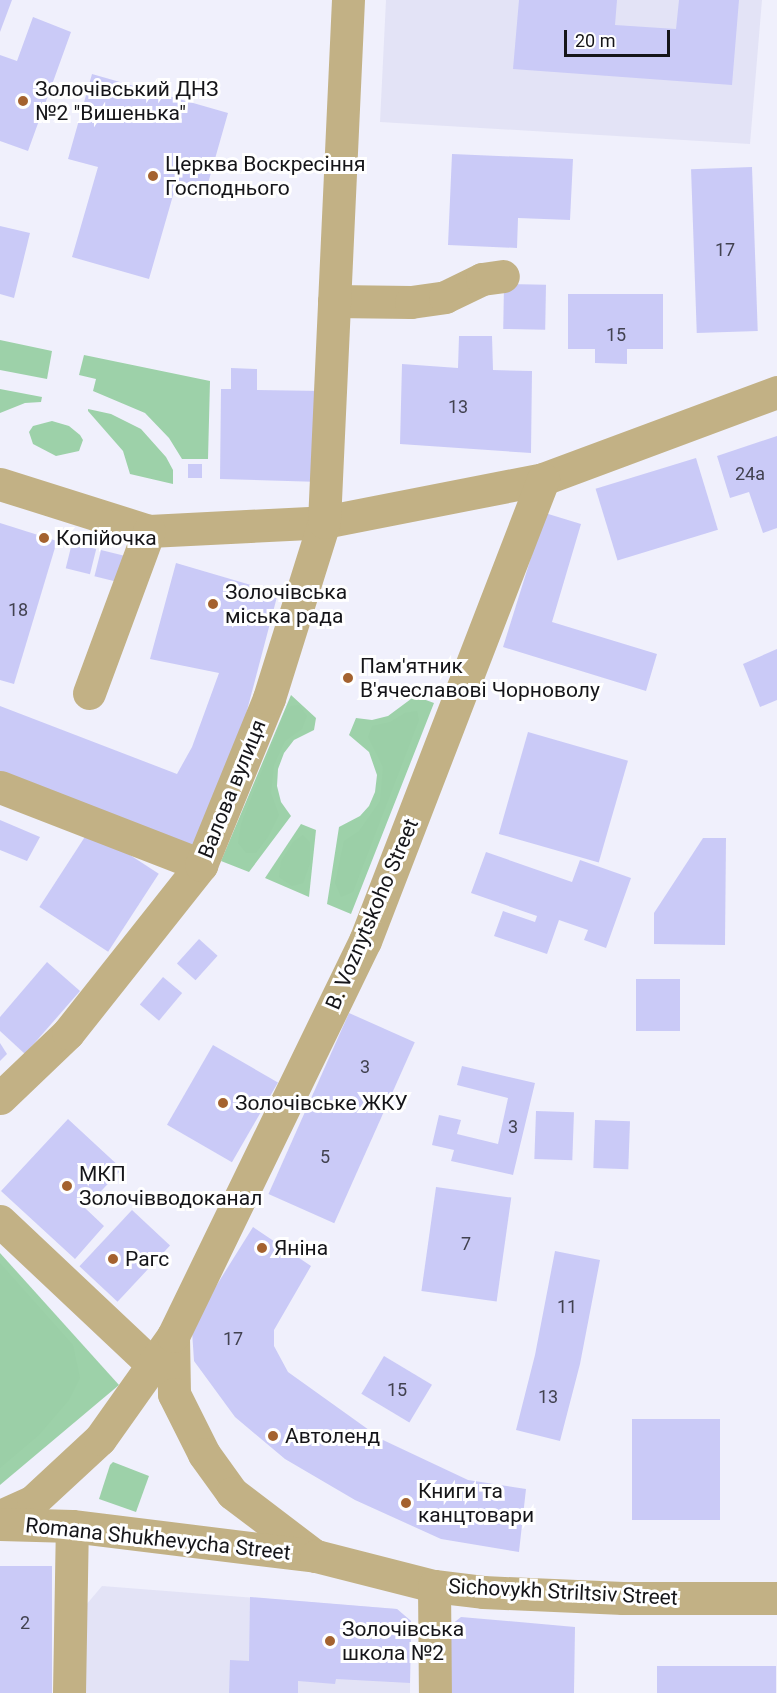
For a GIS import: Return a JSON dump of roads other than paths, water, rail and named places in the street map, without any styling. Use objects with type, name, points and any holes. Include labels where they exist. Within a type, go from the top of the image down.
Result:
[{"type":"street","name":"Валова вулиця","points":[[0,1098],[68,1033],[201,865],[270,699],[324,522],[348,0]]},
{"type":"street","points":[[334,301],[411,302],[445,297],[482,279],[503,276]]},
{"type":"street","points":[[0,484],[149,531],[324,522],[450,500],[543,479],[777,392]]},
{"type":"street","name":"B. Voznytskoho Street","points":[[0,1516],[33,1501],[100,1439],[173,1336],[365,940],[543,479]]},
{"type":"street","points":[[89,693],[149,531]]},
{"type":"street","points":[[0,787],[201,865]]},
{"type":"street","points":[[0,1221],[153,1365]]},
{"type":"street","name":"B. Voznytskoho Street","points":[[173,1336],[174,1394],[204,1454],[232,1493],[316,1556]]},
{"type":"street","name":"Romana Shukhevycha Street","points":[[0,1524],[72,1526],[316,1556]]},
{"type":"street","points":[[69,1693],[72,1526]]},
{"type":"street","name":"Sichovykh Striltsiv Street","points":[[316,1556],[434,1586],[553,1596],[777,1598]]},
{"type":"street","points":[[434,1586],[435,1693]]},
{"type":"place","name":"Золочівський ДНЗ №2 \"Вишенька\"","points":[[23,101]]},
{"type":"place","name":"Церква Воскресіння Господнього","points":[[153,176]]},
{"type":"place","name":"Копійочка","points":[[44,538]]},
{"type":"place","name":"Золочівська міська рада","points":[[213,604]]},
{"type":"place","name":"Пам'ятник В'ячеславові Чорноволу","points":[[348,678]]},
{"type":"place","name":"Золочівське ЖКУ","points":[[223,1103]]},
{"type":"place","name":"МКП Золочівводоканал","points":[[67,1186]]},
{"type":"place","name":"Яніна","points":[[262,1248]]},
{"type":"place","name":"Рагс","points":[[113,1259]]},
{"type":"place","name":"Автоленд","points":[[273,1436]]},
{"type":"place","name":"Книги та канцтовари","points":[[406,1503]]},
{"type":"place","name":"Золочівська школа №2","points":[[330,1641]]}]
